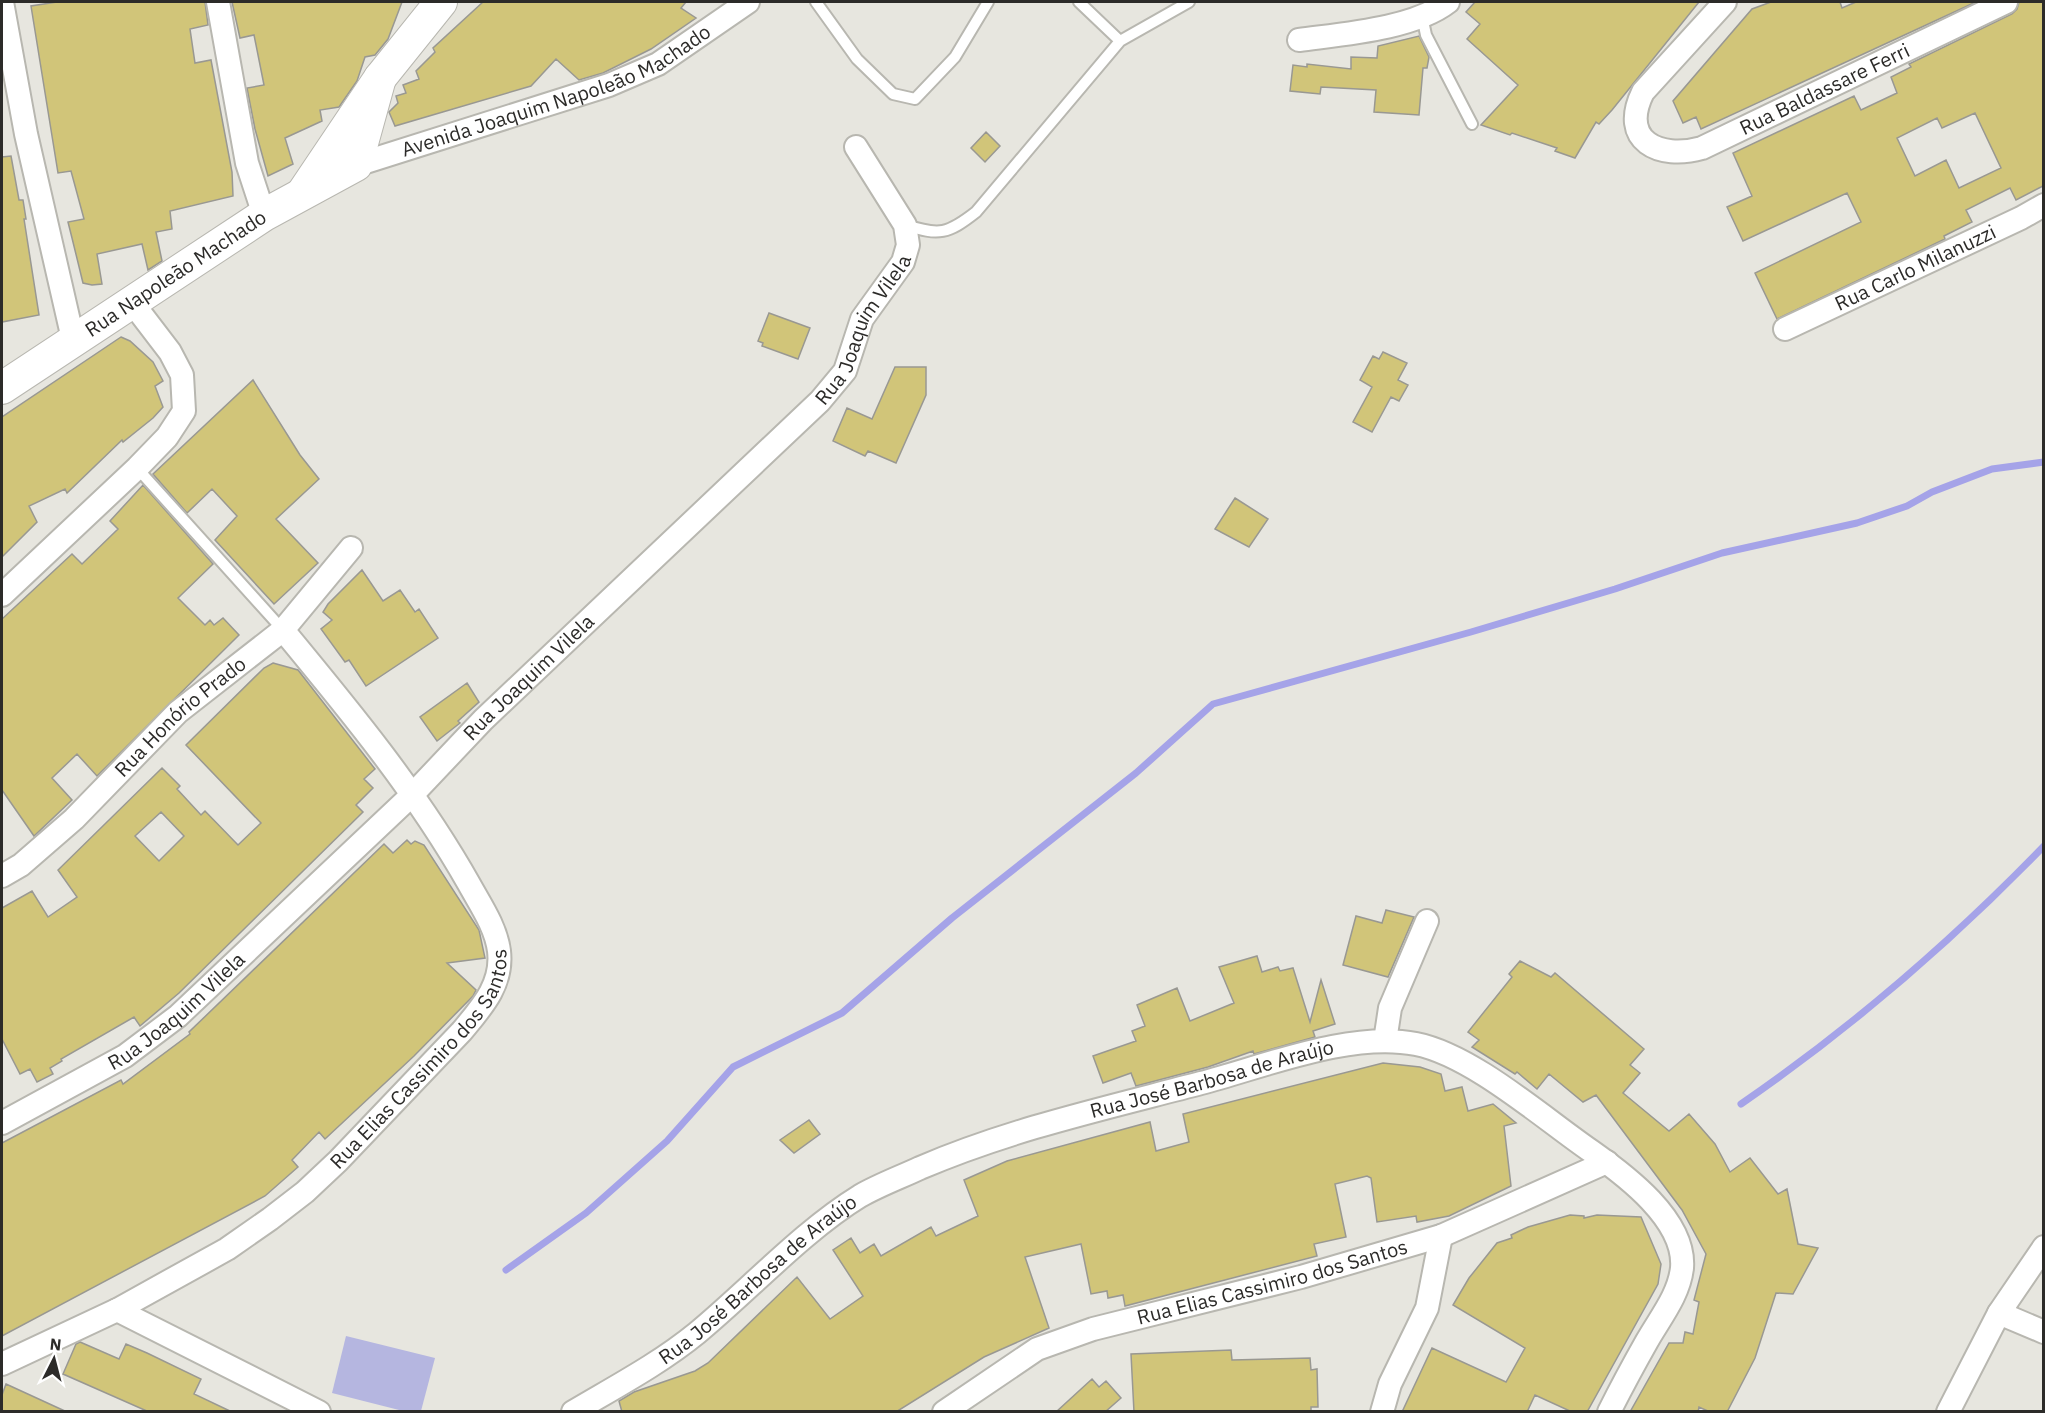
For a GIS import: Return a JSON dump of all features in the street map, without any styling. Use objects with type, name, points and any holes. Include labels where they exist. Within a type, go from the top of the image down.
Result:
[{"type":"main road","points":[[302,194],[380,78],[433,5]]},
{"type":"main road","points":[[356,165],[380,78]]},
{"type":"main road","name":"Rua Napoleão Machado","points":[[2,388],[264,215],[356,165]]},
{"type":"street","points":[[2,2],[26,134],[73,339]]},
{"type":"street","points":[[218,2],[247,163],[264,215]]},
{"type":"street","name":"Avenida Joaquim Napoleão Machado","points":[[356,165],[609,85],[658,64],[748,2]]},
{"type":"street","points":[[1299,40],[1350,33],[1422,16],[1448,2]]},
{"type":"street","name":"Rua Baldassare Ferri","points":[[1725,2],[1643,92],[1638,102],[1636,118],[1643,139],[1650,146],[1667,153],[1687,153],[1702,148],[2006,2]]},
{"type":"street","name":"Rua Joaquim Vilela","points":[[2,1123],[125,1056],[163,1028],[413,794],[483,720],[820,401],[845,371],[862,319],[903,262],[908,245],[905,225],[856,147]]},
{"type":"street","name":"Rua Carlo Milanuzzi","points":[[1785,329],[2021,218],[2043,205]]},
{"type":"street","points":[[2,595],[137,468],[167,437],[184,411],[182,375],[170,352],[131,301]]},
{"type":"street","name":"Rua Honório Prado","points":[[2,876],[21,865],[74,819],[178,712],[282,630],[351,548]]},
{"type":"street","name":"Rua Elias Cassimiro dos Santos","points":[[2,1364],[117,1310],[227,1249],[305,1192],[431,1064],[486,1002],[499,969],[496,936],[460,868],[413,794],[352,713],[282,630]]},
{"type":"street","points":[[1385,1041],[1390,1008],[1427,921]]},
{"type":"street","name":"Rua José Barbosa de Araújo","points":[[573,1412],[672,1352],[861,1195],[966,1149],[1058,1119],[1295,1057],[1385,1041],[1416,1044],[1457,1058],[1607,1162],[1658,1208],[1674,1237],[1682,1266],[1669,1305],[1608,1412]]},
{"type":"street","name":"Rua Elias Cassimiro dos Santos","points":[[944,1412],[1037,1349],[1093,1329],[1301,1277],[1442,1236],[1607,1162]]},
{"type":"street","points":[[1382,1412],[1390,1384],[1427,1308],[1442,1236]]},
{"type":"street","points":[[1948,1412],[1999,1313],[2043,1247]]},
{"type":"street","points":[[117,1310],[319,1412]]},
{"type":"street","points":[[1999,1313],[2043,1332]]},
{"type":"lane","points":[[816,2],[857,59],[893,94],[915,99],[955,57],[988,2]]},
{"type":"lane","points":[[1079,2],[1120,41]]},
{"type":"lane","points":[[905,225],[932,234],[954,229],[976,212],[1120,41],[1189,2]]},
{"type":"lane","points":[[1422,16],[1426,35],[1472,124]]},
{"type":"lane","points":[[137,468],[282,630]]},
{"type":"shaded area","points":[[346,1336],[435,1358],[421,1411],[403,1411],[332,1393]]},
{"type":"building","points":[[57,2],[205,2],[208,25],[190,29],[195,63],[211,60],[232,172],[233,196],[170,211],[172,229],[156,232],[162,261],[148,270],[142,244],[97,254],[102,284],[83,283],[68,222],[84,219],[71,171],[58,173],[31,6]]},
{"type":"building","points":[[232,2],[402,2],[388,39],[375,55],[365,57],[357,81],[339,107],[320,110],[322,121],[285,138],[293,164],[268,176],[247,88],[264,85],[254,35],[240,38]]},
{"type":"building","points":[[483,2],[686,2],[681,8],[696,18],[651,49],[603,73],[579,80],[556,59],[531,86],[395,126],[389,112],[398,103],[396,96],[406,93],[403,85],[419,79],[416,71],[435,52],[433,48]]},
{"type":"building","points":[[1475,2],[1699,2],[1612,110],[1599,124],[1596,122],[1575,158],[1555,151],[1557,148],[1481,125],[1518,85],[1467,39],[1480,24],[1466,12]]},
{"type":"building","points":[[1771,2],[1840,2],[1842,8],[1856,2],[1976,2],[1701,129],[1696,117],[1683,123],[1673,101],[1752,9]]},
{"type":"building","points":[[2019,2],[2043,2],[2043,186],[2016,200],[2010,188],[1966,210],[1972,222],[1944,236],[1945,239],[1777,319],[1755,273],[1861,222],[1847,193],[1743,241],[1727,207],[1752,196],[1733,153],[1854,96],[1861,110],[1897,93],[1891,77],[1911,67],[1909,64],[2012,14]],"holes":[[[1975,113],[2001,168],[1959,188],[1946,160],[1915,176],[1897,138],[1937,118],[1942,128]]]},
{"type":"building","points":[[1419,36],[1429,57],[1427,68],[1423,68],[1419,115],[1374,112],[1376,90],[1321,87],[1320,94],[1290,91],[1293,65],[1307,67],[1307,64],[1351,69],[1351,57],[1377,58],[1378,46]]},
{"type":"building","points":[[986,132],[1000,146],[985,162],[971,148]]},
{"type":"building","points":[[11,156],[19,200],[23,200],[39,315],[2,322],[2,157]]},
{"type":"building","points":[[769,313],[810,328],[798,359],[762,346],[763,343],[758,341]]},
{"type":"building","points":[[121,337],[130,341],[153,362],[163,381],[155,386],[163,407],[153,418],[123,442],[122,440],[67,493],[65,489],[29,506],[37,522],[2,557],[2,417]]},
{"type":"building","points":[[1383,352],[1407,363],[1398,380],[1408,385],[1399,401],[1391,397],[1372,432],[1353,422],[1372,387],[1360,380],[1373,356],[1379,359]]},
{"type":"building","points":[[895,367],[926,367],[926,395],[896,463],[868,451],[865,456],[833,441],[847,408],[872,419]]},
{"type":"building","points":[[253,380],[300,455],[319,479],[276,519],[318,563],[274,604],[215,540],[237,516],[212,489],[187,513],[153,474]]},
{"type":"building","points":[[143,485],[213,564],[178,598],[205,625],[210,620],[214,625],[223,618],[239,635],[97,776],[77,754],[52,778],[72,800],[34,836],[2,790],[2,619],[72,554],[82,564],[118,529],[110,521]]},
{"type":"building","points":[[1235,498],[1268,519],[1249,547],[1215,529]]},
{"type":"building","points":[[362,570],[383,601],[400,590],[415,612],[419,609],[438,638],[366,686],[349,660],[345,662],[321,629],[332,620],[323,612],[328,604]]},
{"type":"building","points":[[273,663],[298,670],[375,769],[364,779],[373,788],[356,805],[363,812],[179,993],[140,1026],[134,1017],[61,1059],[62,1061],[50,1068],[53,1074],[37,1082],[30,1069],[20,1074],[2,1039],[2,908],[32,891],[48,917],[77,897],[58,870],[162,768],[180,786],[177,789],[201,815],[205,811],[238,845],[261,823],[186,745],[264,668]],"holes":[[[161,812],[184,836],[159,861],[135,836]]]},
{"type":"building","points":[[467,683],[479,702],[458,721],[460,723],[437,741],[420,717]]},
{"type":"building","points":[[407,840],[411,844],[415,841],[424,845],[479,930],[485,958],[447,963],[476,990],[473,996],[414,1056],[325,1139],[319,1132],[292,1160],[298,1167],[265,1196],[2,1336],[2,1143],[121,1080],[123,1084],[190,1034],[189,1032],[384,844],[393,853]]},
{"type":"building","points":[[1386,910],[1414,917],[1388,977],[1343,965],[1356,916],[1382,923]]},
{"type":"building","points":[[1257,956],[1262,972],[1278,967],[1280,971],[1293,968],[1310,1022],[1321,980],[1335,1024],[1313,1031],[1315,1037],[1254,1054],[1253,1051],[1208,1067],[1136,1086],[1131,1073],[1103,1083],[1093,1056],[1136,1041],[1132,1031],[1145,1026],[1137,1005],[1177,988],[1190,1021],[1234,1003],[1219,967]]},
{"type":"building","points":[[1520,961],[1551,977],[1555,973],[1644,1049],[1630,1065],[1640,1073],[1623,1093],[1669,1131],[1689,1114],[1715,1144],[1730,1172],[1750,1158],[1778,1194],[1787,1189],[1798,1244],[1818,1248],[1793,1294],[1776,1293],[1755,1358],[1727,1412],[1710,1412],[1699,1407],[1698,1412],[1630,1412],[1669,1343],[1683,1343],[1685,1332],[1693,1334],[1699,1302],[1694,1300],[1706,1254],[1682,1210],[1596,1095],[1583,1102],[1549,1074],[1537,1089],[1517,1072],[1515,1074],[1472,1047],[1479,1040],[1468,1032],[1512,977],[1509,974]]},
{"type":"building","points":[[1383,1063],[1420,1067],[1441,1074],[1445,1091],[1462,1087],[1468,1111],[1493,1104],[1516,1123],[1504,1126],[1511,1186],[1449,1216],[1417,1222],[1416,1216],[1377,1222],[1371,1178],[1367,1176],[1335,1184],[1346,1237],[1314,1244],[1317,1256],[1125,1306],[1123,1295],[1108,1298],[1107,1291],[1091,1294],[1081,1244],[1025,1257],[1049,1328],[984,1357],[896,1412],[622,1412],[619,1401],[634,1392],[695,1371],[708,1363],[797,1277],[830,1319],[863,1296],[833,1250],[851,1238],[860,1253],[874,1244],[881,1256],[931,1227],[936,1236],[978,1216],[964,1180],[1007,1161],[1150,1122],[1156,1151],[1189,1142],[1183,1114]]},
{"type":"building","points":[[809,1120],[820,1134],[794,1153],[780,1140]]},
{"type":"building","points":[[1570,1215],[1584,1216],[1584,1218],[1597,1215],[1641,1217],[1661,1264],[1658,1284],[1587,1412],[1572,1412],[1535,1395],[1527,1412],[1402,1412],[1432,1348],[1506,1382],[1525,1348],[1453,1305],[1469,1278],[1497,1243],[1512,1238],[1511,1235],[1528,1227]]},
{"type":"building","points":[[80,1342],[119,1359],[126,1344],[147,1353],[201,1379],[194,1394],[232,1412],[149,1412],[63,1374],[76,1344]]},
{"type":"building","points":[[1231,1350],[1232,1360],[1310,1358],[1311,1370],[1317,1369],[1318,1407],[1311,1407],[1311,1412],[1134,1412],[1131,1354]]},
{"type":"building","points":[[1092,1379],[1099,1387],[1106,1381],[1121,1398],[1105,1412],[1056,1412]]},
{"type":"building","points":[[6,1384],[67,1412],[2,1412],[2,1395]]},
{"type":"waterway","points":[[506,1270],[586,1213],[667,1141],[733,1067],[842,1013],[952,918],[1136,773],[1213,704],[1471,632],[1615,589],[1722,553],[1857,523],[1907,506],[1932,492],[1992,469],[2044,462]]},
{"type":"waterway","points":[[1741,1104],[1821,1045],[1899,982],[1973,916],[2044,846]]}]
